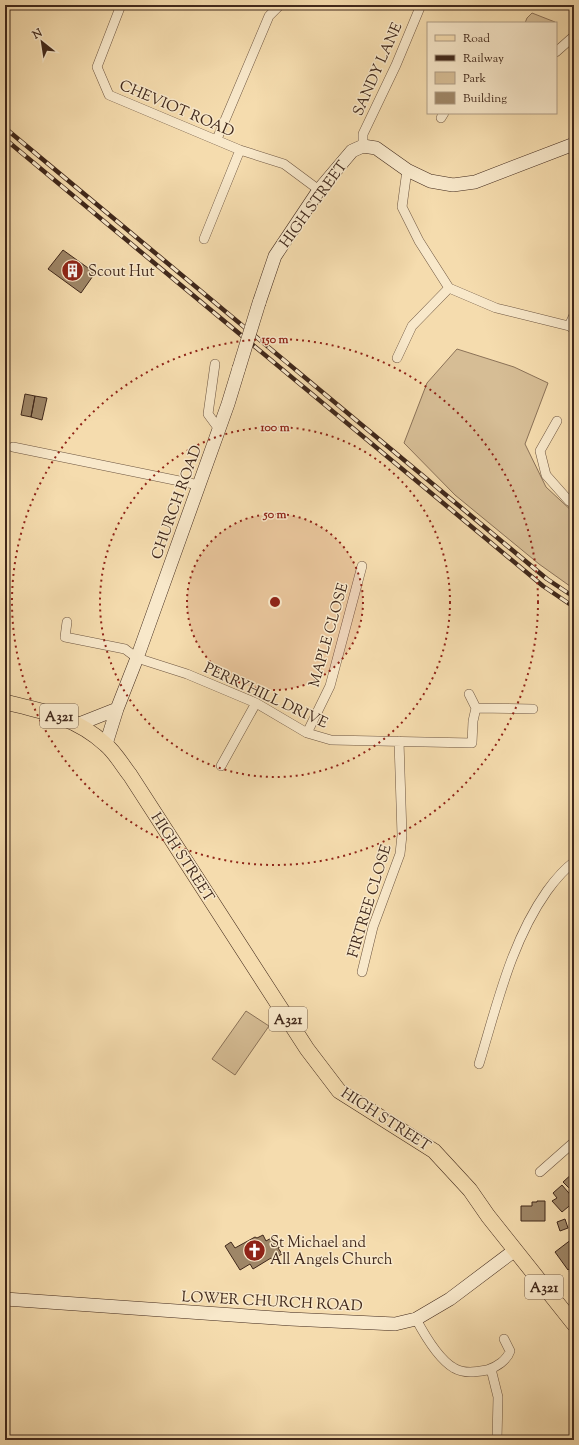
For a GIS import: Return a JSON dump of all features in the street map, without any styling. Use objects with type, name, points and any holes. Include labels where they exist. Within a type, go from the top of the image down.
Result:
[{"type":"main road","name":"A321","points":[[5,702],[50,713],[79,724],[106,744]]},
{"type":"main road","name":"HIGH STREET","points":[[106,744],[130,775],[307,1049],[339,1091],[434,1151],[470,1190],[488,1216],[574,1324]]},
{"type":"street","name":"CHEVIOT ROAD","points":[[121,5],[97,67],[109,95],[217,139],[240,150],[284,164],[319,190]]},
{"type":"street","points":[[217,139],[269,16],[280,5]]},
{"type":"street","name":"SANDY LANE","points":[[363,146],[363,134],[396,65],[421,5]]},
{"type":"street","points":[[557,51],[574,36]]},
{"type":"street","points":[[363,146],[376,148],[407,170],[430,180],[453,185],[475,182],[574,144]]},
{"type":"street","name":"HIGH STREET","points":[[259,303],[275,256],[319,190],[352,151],[363,146]]},
{"type":"street","points":[[204,239],[240,150]]},
{"type":"street","points":[[407,170],[402,207],[419,241],[449,288],[496,308],[571,328],[574,315]]},
{"type":"street","points":[[397,358],[412,326],[449,288]]},
{"type":"street","name":"CHURCH ROAD","points":[[106,744],[117,709],[220,429],[259,303]]},
{"type":"street","points":[[216,364],[208,414],[220,429]]},
{"type":"street","points":[[556,421],[540,451],[546,475],[572,500]]},
{"type":"street","points":[[13,447],[199,486]]},
{"type":"street","name":"MAPLE CLOSE","points":[[307,733],[330,686],[362,566]]},
{"type":"street","name":"PERRYHILL DRIVE","points":[[67,622],[65,637],[125,649],[137,658],[187,674],[256,703],[307,733],[331,740],[472,743],[473,721],[476,708]]},
{"type":"street","points":[[469,694],[476,708],[533,709]]},
{"type":"street","points":[[221,766],[256,703]]},
{"type":"street","points":[[79,724],[117,709]]},
{"type":"street","name":"FIRTREE CLOSE","points":[[362,972],[373,928],[400,854],[402,835],[399,741]]},
{"type":"street","points":[[479,1064],[507,972],[524,928],[538,903],[557,877],[574,862]]},
{"type":"street","points":[[540,1172],[574,1142]]},
{"type":"street","name":"LOWER CHURCH ROAD","points":[[5,1299],[324,1322],[395,1324],[416,1319],[450,1298],[515,1250]]},
{"type":"street","points":[[416,1319],[431,1344],[443,1359],[453,1368],[465,1372],[477,1372],[491,1369],[507,1358],[510,1350],[504,1339]]},
{"type":"street","points":[[491,1369],[498,1396],[497,1440]]},
{"type":"green space","points":[[532,13],[555,22],[525,22]]},
{"type":"green space","points":[[457,349],[514,367],[548,383],[525,444],[546,487],[574,513],[574,589],[539,564],[455,495],[404,443],[427,383]]},
{"type":"green space","points":[[246,1011],[269,1026],[235,1075],[212,1059]]},
{"type":"building","name":"Scout Hut","points":[[63,250],[95,273],[81,293],[48,269]]},
{"type":"building","points":[[25,394],[35,396],[31,417],[21,415]]},
{"type":"building","points":[[35,396],[47,398],[42,420],[31,417]]},
{"type":"building","points":[[574,1172],[574,1185],[570,1189],[563,1182]]},
{"type":"building","points":[[562,1185],[574,1199],[574,1202],[562,1212],[552,1201],[557,1198],[553,1193]]},
{"type":"building","points":[[545,1201],[545,1221],[521,1221],[521,1206],[532,1206],[532,1202]]},
{"type":"building","points":[[565,1219],[568,1228],[560,1231],[557,1222]]},
{"type":"building","name":"St Michael and All Angels Church","points":[[263,1235],[266,1241],[273,1237],[280,1247],[278,1248],[282,1254],[272,1260],[271,1258],[253,1269],[250,1264],[240,1270],[225,1246],[231,1242],[235,1248],[255,1237],[257,1238]]},
{"type":"building","points":[[572,1239],[574,1242],[574,1266],[568,1270],[555,1252]]},
{"type":"building","points":[[574,1267],[574,1278],[569,1271]]},
{"type":"railway","points":[[5,128],[547,579],[574,597]]},
{"type":"railway","points":[[5,139],[543,586],[574,607]]},
{"type":"place","name":"Scout Hut","points":[[72,271]]},
{"type":"place","name":"St Michael and All Angels Church","points":[[254,1251]]}]
